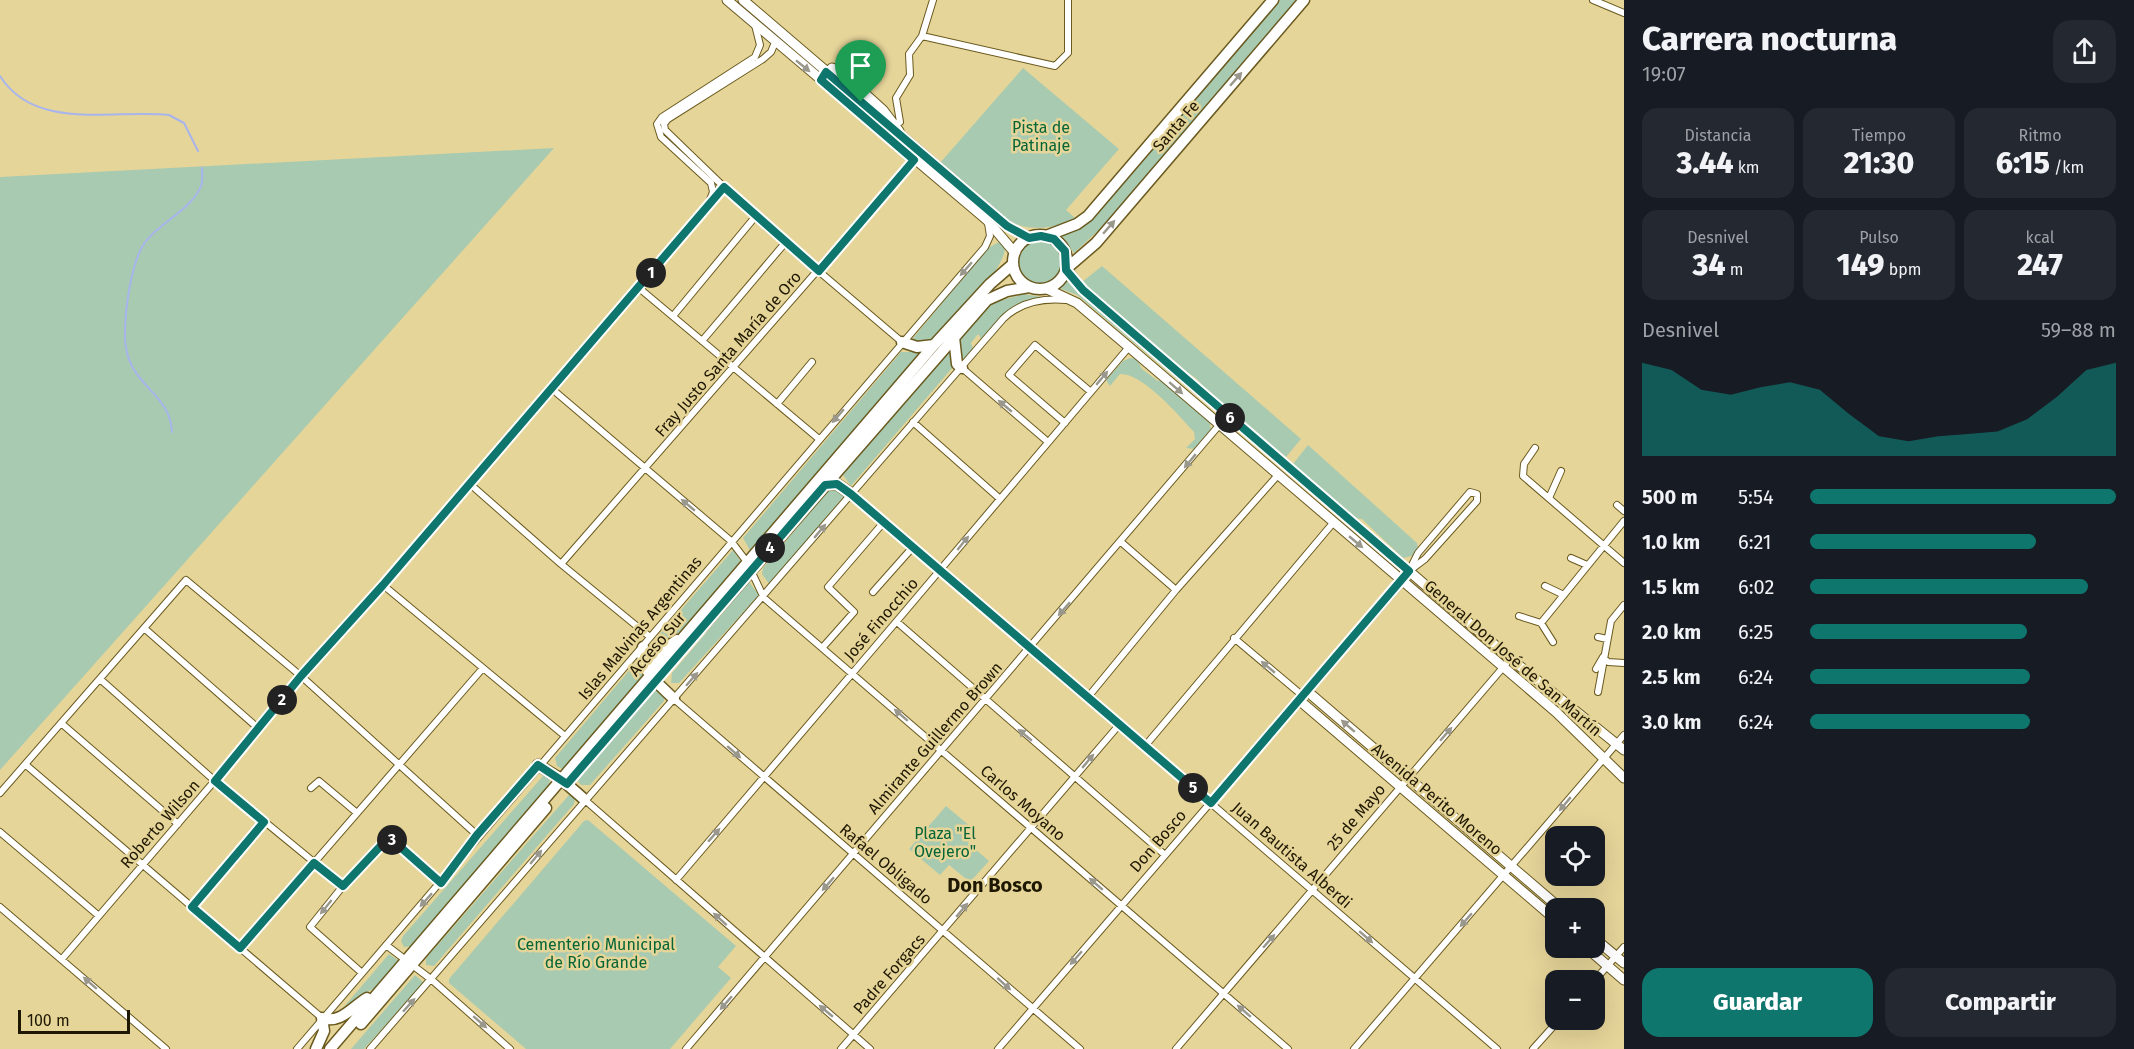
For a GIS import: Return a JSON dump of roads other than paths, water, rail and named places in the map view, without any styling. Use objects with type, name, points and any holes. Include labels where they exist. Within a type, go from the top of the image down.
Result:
[{"type":"main road","points":[[727,0],[775,43],[823,76],[905,140],[1007,226],[1029,238],[1047,236],[1054,239],[1065,251],[1067,269],[1060,281],[1047,288],[1029,287],[1018,278],[1013,264],[1015,253],[1029,238]]},
{"type":"main road","points":[[743,0],[778,30],[823,76],[914,160],[987,220],[1015,253]]},
{"type":"main road","name":"Santa Fe","points":[[1047,236],[1088,216],[1273,0]]},
{"type":"main road","name":"Santa Fe","points":[[1067,269],[1096,243],[1304,0]]},
{"type":"main road","points":[[823,76],[832,68],[839,70],[883,110],[905,140]]},
{"type":"main road","name":"Acceso Sur","points":[[339,1049],[407,963],[653,678],[934,345],[990,284],[1013,264]]},
{"type":"main road","name":"General Don José de San Martín","points":[[1067,269],[1083,290],[1227,416],[1511,658],[1620,746]]},
{"type":"main road","name":"Acceso Sur","points":[[653,678],[684,636],[825,485],[987,300],[1007,291],[1029,287]]},
{"type":"main road","name":"General Don José de San Martín","points":[[1047,288],[1077,303],[1129,347],[1585,738],[1603,760],[1624,778]]},
{"type":"main road","points":[[954,337],[957,364],[962,368]]},
{"type":"main road","points":[[902,342],[917,347],[934,345]]},
{"type":"main road","points":[[825,485],[837,484],[851,494]]},
{"type":"main road","name":"Don Bosco","points":[[1303,696],[1402,580]]},
{"type":"main road","points":[[643,647],[641,661],[653,678],[674,699]]},
{"type":"main road","name":"Avenida Perito Moreno","points":[[1303,696],[1408,778],[1548,898]]},
{"type":"main road","name":"Avenida Perito Moreno","points":[[1303,696],[1400,787],[1545,910]]},
{"type":"main road","points":[[538,765],[564,781],[585,800]]},
{"type":"main road","points":[[1605,947],[1624,963]]},
{"type":"main road","points":[[1599,958],[1624,980]]},
{"type":"main road","name":"Acceso Sur","points":[[330,1049],[378,992],[407,963]]},
{"type":"main road","points":[[316,1049],[324,1031],[322,1018],[329,1020],[341,1017],[378,992]]},
{"type":"street","points":[[893,124],[900,122],[896,98],[910,75],[909,54],[922,36],[933,0]]},
{"type":"street","points":[[922,36],[1055,66],[1068,53],[1068,0]]},
{"type":"street","points":[[1593,0],[1624,13]]},
{"type":"street","points":[[706,208],[713,192],[711,183],[661,136],[656,128],[662,117],[755,57],[760,45],[755,25]]},
{"type":"street","points":[[778,30],[775,43],[763,59],[668,118],[664,127],[668,136],[755,217],[902,342]]},
{"type":"street","name":"Fray Justo Santa María de Oro","points":[[561,564],[734,369],[914,160]]},
{"type":"street","name":"Roberto Wilson","points":[[62,959],[260,729],[301,676],[383,585],[724,187]]},
{"type":"street","points":[[673,316],[755,217]]},
{"type":"street","name":"Islas Malvinas Argentinas","points":[[297,1049],[441,883],[477,835],[643,647],[988,242],[990,230],[987,220]]},
{"type":"street","points":[[702,341],[785,243]]},
{"type":"street","points":[[639,288],[819,439]]},
{"type":"street","points":[[370,1049],[432,980],[585,800],[764,598],[912,422],[1010,312],[1042,300],[1077,303]]},
{"type":"street","points":[[1065,423],[1009,375],[1035,345],[1091,392]]},
{"type":"street","name":"José Finocchio","points":[[676,880],[1129,347]]},
{"type":"street","points":[[777,404],[812,362]]},
{"type":"street","points":[[962,368],[1048,442]]},
{"type":"street","name":"Carlos Moyano","points":[[552,389],[731,541],[748,566],[764,598],[1288,1049]]},
{"type":"street","name":"Almirante Guillermo Brown","points":[[687,1049],[1227,416]]},
{"type":"street","points":[[912,422],[999,498]]},
{"type":"street","points":[[1535,448],[1524,464],[1523,476],[1624,562]]},
{"type":"street","points":[[1549,498],[1561,471]]},
{"type":"street","points":[[1088,697],[1176,590],[1278,475]]},
{"type":"street","points":[[470,484],[561,564],[650,637]]},
{"type":"street","name":"Don Bosco","points":[[1402,580],[1418,553],[1469,493],[1475,493],[1477,501],[1425,559],[1409,571]]},
{"type":"street","name":"Juan Bautista Alberdi","points":[[851,494],[1497,1049]]},
{"type":"street","points":[[1617,505],[1624,511]]},
{"type":"street","points":[[1541,623],[1624,521]]},
{"type":"street","points":[[823,647],[854,612],[828,587],[884,522]]},
{"type":"street","points":[[1145,746],[1234,638],[1334,523]]},
{"type":"street","points":[[1121,543],[1176,590]]},
{"type":"street","points":[[873,592],[912,548]]},
{"type":"street","points":[[1571,558],[1587,566]]},
{"type":"street","points":[[0,793],[186,580],[301,676],[477,835]]},
{"type":"street","points":[[383,585],[565,736]]},
{"type":"street","points":[[1545,586],[1564,595]]},
{"type":"street","points":[[1598,692],[1607,639],[1613,617],[1620,606]]},
{"type":"street","points":[[1519,616],[1541,623],[1553,642]]},
{"type":"street","points":[[897,622],[985,701],[1165,855]]},
{"type":"street","points":[[144,628],[260,729]]},
{"type":"street","points":[[1598,637],[1607,639]]},
{"type":"street","name":"Avenida Perito Moreno","points":[[1234,638],[1303,696]]},
{"type":"street","points":[[1603,657],[1608,662],[1624,663]]},
{"type":"street","points":[[1596,669],[1603,657]]},
{"type":"street","name":"25 de Mayo","points":[[1176,1049],[1511,658]]},
{"type":"street","points":[[240,948],[483,668]]},
{"type":"street","points":[[100,679],[215,781],[343,886]]},
{"type":"street","name":"Don Bosco","points":[[998,1049],[1303,696]]},
{"type":"street","name":"Rafael Obligado","points":[[674,699],[1080,1049]]},
{"type":"street","points":[[61,723],[178,824]]},
{"type":"street","name":"Padre Forgacs","points":[[841,1049],[945,931],[1119,725]]},
{"type":"street","points":[[1354,1049],[1603,760],[1620,746],[1624,735]]},
{"type":"street","points":[[26,765],[322,1018]]},
{"type":"street","points":[[311,788],[319,781],[357,813]]},
{"type":"street","points":[[585,800],[870,1049]]},
{"type":"street","points":[[192,907],[264,822]]},
{"type":"street","points":[[0,832],[99,916]]},
{"type":"street","points":[[362,973],[310,927],[343,886],[389,837],[441,883]]},
{"type":"street","points":[[0,907],[166,1049]]},
{"type":"street","points":[[386,945],[432,980],[510,1049]]},
{"type":"street","points":[[1604,970],[1624,947]]},
{"type":"street","points":[[1533,1049],[1550,1030]]},
{"type":"waterway","points":[[0,76],[15,94],[33,105],[54,111],[101,115],[169,115],[184,123],[198,151]]},
{"type":"waterway","points":[[172,432],[164,406],[132,366],[127,352],[126,312],[133,272],[141,249],[152,234],[191,202],[202,184],[202,168]]},
{"type":"district","name":"Don Bosco","points":[[995,885]]},
{"type":"park label","name":"Pista de Patinaje","points":[[1041,136]]},
{"type":"park label","name":"Plaza \"El Ovejero\"","points":[[945,842]]},
{"type":"park label","name":"Cementerio Municipal de Río Grande","points":[[596,953]]}]
